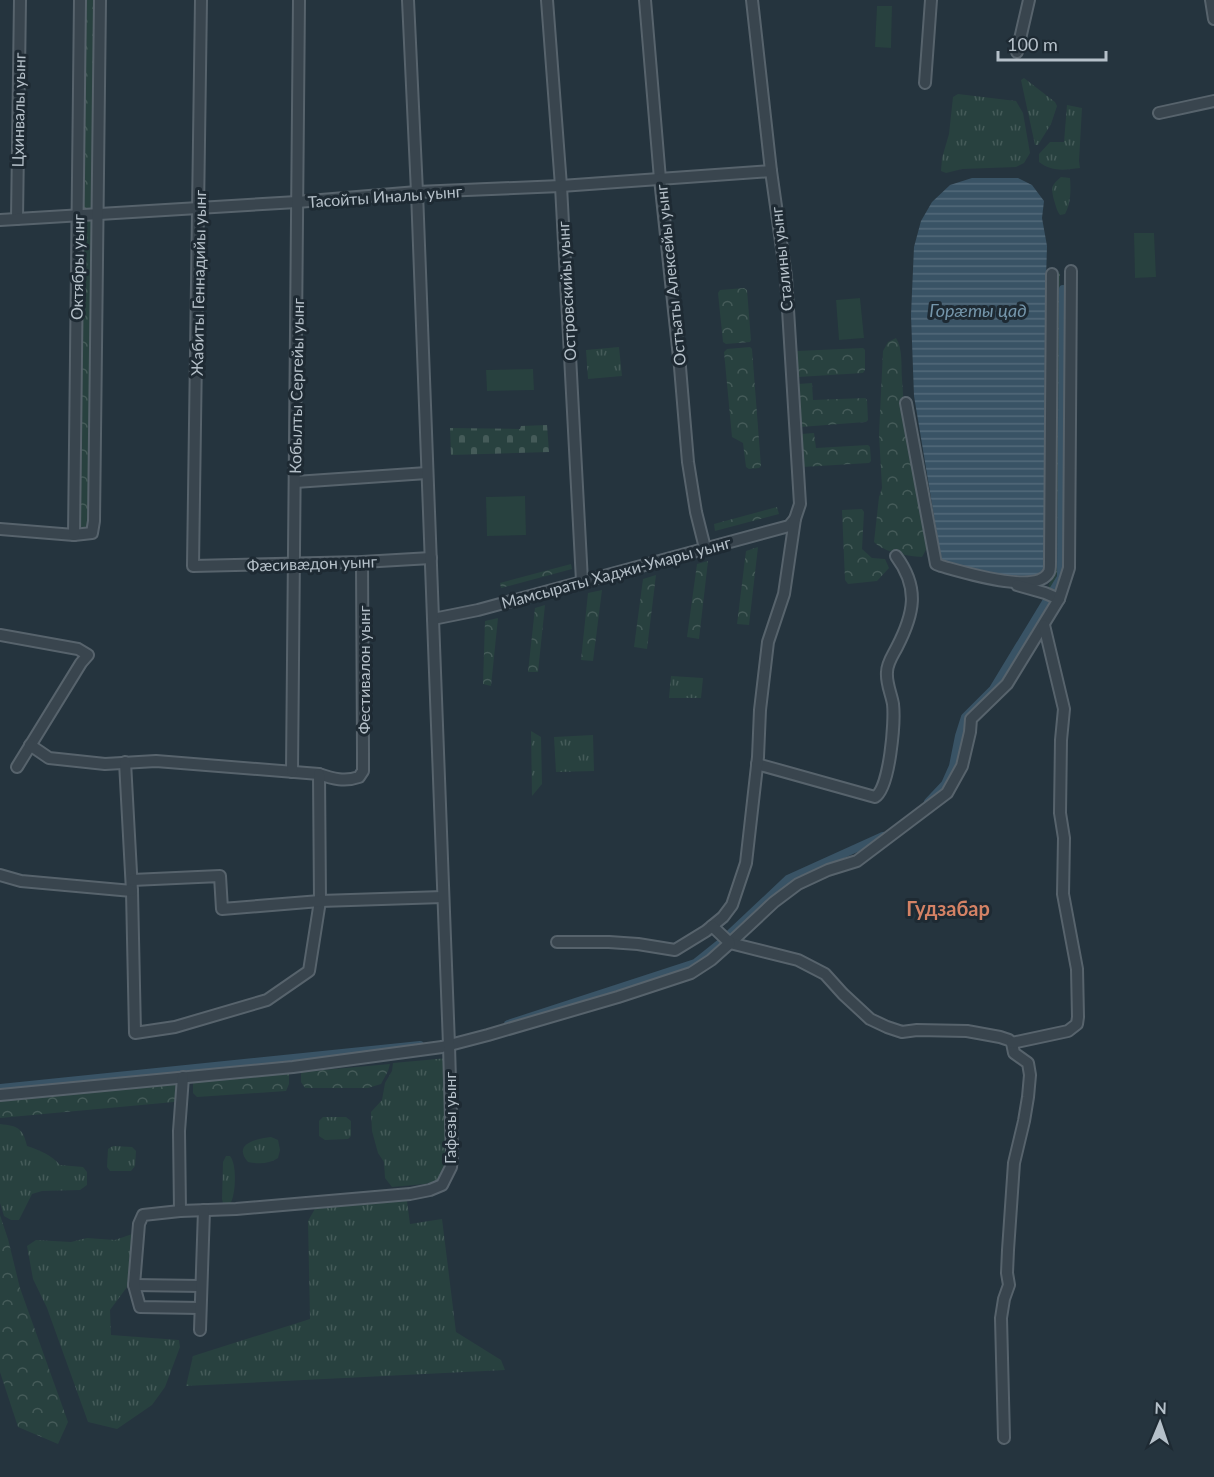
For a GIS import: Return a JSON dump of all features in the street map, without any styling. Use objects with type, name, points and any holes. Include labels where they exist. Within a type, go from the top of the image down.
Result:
[{"type":"street","name":"Цхинвалы уынг","points":[[17,219],[20,0]]},
{"type":"street","name":"Октябры уынг","points":[[80,0],[74,535],[92,533],[94,509],[100,0]]},
{"type":"street","name":"Жабиты Геннадийы уынг","points":[[193,566],[201,0]]},
{"type":"street","name":"Кобылты Сергейы уынг","points":[[292,772],[299,0]]},
{"type":"street","points":[[408,0],[449,1045],[618,998],[692,973],[711,960],[774,902],[798,884],[828,870],[857,861],[947,793],[962,766],[971,719],[1007,684],[1059,599],[1069,568],[1071,271]]},
{"type":"street","name":"Островскийы уынг","points":[[547,0],[561,186],[582,582]]},
{"type":"street","name":"Остъаты Алексейы уынг","points":[[645,0],[688,462],[696,512],[705,548]]},
{"type":"street","name":"Сталины уынг","points":[[557,942],[619,942],[675,950],[714,928],[723,917],[732,905],[746,863],[758,764],[760,710],[768,642],[784,594],[795,519],[800,504],[786,277],[771,171],[752,0]]},
{"type":"street","points":[[925,83],[931,0]]},
{"type":"street","points":[[1017,52],[1029,0]]},
{"type":"street","points":[[1210,0],[1214,19]]},
{"type":"street","points":[[1159,113],[1214,101]]},
{"type":"street","name":"Тасойты Иналы уынг","points":[[0,220],[771,171]]},
{"type":"street","points":[[1003,582],[1037,580],[1044,578],[1050,570],[1052,274]]},
{"type":"street","points":[[906,404],[936,564],[1045,593],[1059,599]]},
{"type":"street","points":[[295,482],[427,473]]},
{"type":"street","name":"Мамсыраты Хаджи-Умары уынг","points":[[433,619],[478,610],[789,526],[795,519]]},
{"type":"street","points":[[0,529],[74,535]]},
{"type":"street","points":[[758,764],[875,797],[879,794],[890,757],[893,715],[892,699],[886,678],[887,668],[903,636],[911,611],[910,582],[905,568],[896,556]]},
{"type":"street","name":"Фæсивæдон уынг","points":[[193,566],[431,558]]},
{"type":"street","name":"Фестивалон уынг","points":[[319,774],[334,780],[352,780],[359,777],[363,771],[362,562]]},
{"type":"street","points":[[1012,1043],[1068,1031],[1077,1024],[1078,1017],[1077,969],[1063,894],[1064,838],[1060,813],[1060,792],[1064,710],[1044,625]]},
{"type":"street","points":[[0,634],[78,649],[88,654],[17,767]]},
{"type":"street","points":[[30,745],[49,758],[105,764],[125,762],[156,761],[319,774],[320,901],[309,971],[267,1000],[175,1027],[135,1033],[132,886],[125,762]]},
{"type":"street","points":[[0,875],[21,881],[132,886],[220,876],[222,909],[320,901],[443,897]]},
{"type":"street","points":[[714,928],[729,942],[798,960],[825,974],[870,1019],[887,1027],[902,1032],[967,1030],[1000,1037],[1009,1040],[1014,1053],[1028,1063],[1030,1075],[1024,1121],[1014,1163],[1007,1273],[1009,1285],[1001,1318],[1005,1438]]},
{"type":"street","name":"Гафезы уынг","points":[[0,1095],[293,1067],[449,1045],[452,1157],[442,1185],[410,1194],[143,1215],[139,1224],[134,1285]]},
{"type":"street","points":[[180,1211],[179,1131],[183,1077]]},
{"type":"street","points":[[200,1330],[204,1210]]},
{"type":"street","points":[[200,1308],[140,1307],[134,1285],[201,1286]]},
{"type":"green space","points":[[83,0],[98,0],[96,210],[82,212]]},
{"type":"green space","points":[[877,6],[892,6],[891,48],[875,47]]},
{"type":"green space","points":[[1024,78],[1057,106],[1051,124],[1038,145],[1035,145],[1021,80]]},
{"type":"green space","points":[[958,94],[1016,101],[1023,113],[1030,153],[1024,163],[1016,167],[962,169],[946,173],[941,171],[949,134],[953,97]]},
{"type":"green space","points":[[1067,105],[1082,108],[1080,168],[1054,169],[1039,162],[1039,154],[1050,142],[1064,142]]},
{"type":"green space","points":[[1061,177],[1070,178],[1070,192],[1067,210],[1065,214],[1060,215],[1052,189]]},
{"type":"green space","points":[[94,217],[90,528],[78,530],[80,220]]},
{"type":"green space","points":[[1134,233],[1154,233],[1156,277],[1135,278]]},
{"type":"green space","points":[[1059,272],[1057,573],[1056,580],[1050,589],[1048,588],[1053,571],[1057,274]]},
{"type":"green space","points":[[744,288],[747,290],[751,340],[750,342],[726,344],[723,342],[718,293],[720,290]]},
{"type":"green space","points":[[860,298],[864,338],[839,340],[836,300]]},
{"type":"green space","points":[[896,338],[901,352],[909,442],[928,546],[922,557],[890,551],[874,542],[882,488],[879,434],[883,351],[888,342]]},
{"type":"green space","points":[[619,347],[622,376],[588,379],[586,350]]},
{"type":"green space","points":[[750,347],[752,349],[761,466],[749,469],[746,467],[743,443],[732,437],[724,352],[727,349]]},
{"type":"green space","points":[[863,348],[865,350],[865,370],[863,373],[798,377],[797,351]]},
{"type":"green space","points":[[533,369],[534,390],[487,391],[486,370]]},
{"type":"green space","points":[[812,383],[813,400],[865,398],[868,420],[800,427],[798,384]]},
{"type":"green space","points":[[547,425],[549,452],[451,455],[450,428],[520,429],[521,426]]},
{"type":"green space","points":[[814,433],[816,448],[868,445],[871,461],[869,463],[802,467],[801,434]]},
{"type":"green space","points":[[525,496],[526,535],[487,536],[486,497]]},
{"type":"green space","points":[[777,507],[779,514],[715,531],[714,524]]},
{"type":"green space","points":[[862,509],[864,512],[862,549],[872,558],[885,559],[889,568],[877,581],[848,584],[845,580],[842,510]]},
{"type":"green space","points":[[758,547],[749,625],[737,624],[746,551]]},
{"type":"green space","points":[[708,561],[699,639],[687,637],[697,564]]},
{"type":"green space","points":[[571,564],[572,569],[501,588],[500,583]]},
{"type":"green space","points":[[656,575],[647,649],[634,647],[643,579]]},
{"type":"green space","points":[[602,590],[593,661],[581,660],[588,593]]},
{"type":"green space","points":[[545,605],[538,672],[528,672],[535,608]]},
{"type":"green space","points":[[498,618],[491,686],[483,684],[485,621]]},
{"type":"green space","points":[[671,676],[703,678],[701,698],[669,698]]},
{"type":"green space","points":[[531,731],[541,737],[542,784],[532,796]]},
{"type":"green space","points":[[593,735],[594,771],[556,772],[554,737]]},
{"type":"green space","points":[[448,1058],[455,1158],[442,1179],[425,1184],[392,1187],[385,1178],[384,1162],[378,1153],[372,1131],[371,1112],[382,1100],[385,1083],[392,1071],[393,1063]]},
{"type":"green space","points":[[390,1064],[381,1084],[368,1088],[305,1088],[301,1082],[301,1072]]},
{"type":"green space","points":[[289,1073],[289,1084],[286,1091],[197,1097],[193,1093],[193,1082]]},
{"type":"green space","points":[[183,1083],[183,1097],[174,1102],[0,1118],[0,1101]]},
{"type":"green space","points":[[323,1117],[346,1117],[351,1121],[351,1136],[348,1139],[325,1140],[319,1136],[319,1121]]},
{"type":"green space","points":[[0,1124],[19,1129],[24,1135],[27,1146],[41,1151],[60,1165],[83,1167],[87,1172],[87,1185],[80,1190],[42,1191],[32,1194],[19,1220],[11,1220],[4,1216],[0,1203]]},
{"type":"green space","points":[[271,1137],[278,1140],[280,1150],[278,1158],[264,1163],[248,1162],[244,1156],[245,1146],[253,1141]]},
{"type":"green space","points":[[113,1146],[132,1147],[136,1151],[135,1166],[131,1171],[110,1171],[107,1167],[108,1149]]},
{"type":"green space","points":[[226,1156],[230,1156],[235,1172],[234,1194],[230,1204],[223,1203],[222,1199],[223,1162]]},
{"type":"green space","points":[[407,1201],[410,1224],[442,1219],[456,1332],[501,1360],[505,1370],[186,1386],[193,1356],[310,1319],[308,1221],[316,1207]]},
{"type":"green space","points":[[0,1215],[20,1288],[68,1422],[58,1444],[18,1427],[0,1372]]},
{"type":"green space","points":[[135,1233],[136,1275],[110,1310],[111,1335],[179,1340],[180,1347],[165,1387],[152,1405],[117,1429],[88,1422],[47,1308],[33,1279],[27,1246],[36,1240],[71,1242],[87,1238],[115,1240]]},
{"type":"water","name":"Горӕты цад","points":[[972,178],[1018,178],[1032,185],[1044,201],[1042,218],[1047,246],[1044,561],[1046,570],[1044,574],[1024,578],[1003,578],[944,562],[941,558],[914,396],[911,315],[914,247],[921,221],[932,202],[950,185]]},
{"type":"waterway","points":[[928,802],[945,784],[953,766],[965,717],[993,689],[1061,577],[1063,289]]},
{"type":"waterway","points":[[508,1024],[695,963],[720,943],[788,879],[883,836]]},
{"type":"waterway","points":[[0,1088],[420,1045]]},
{"type":"district","name":"Гудзабар","points":[[948,908]]}]
